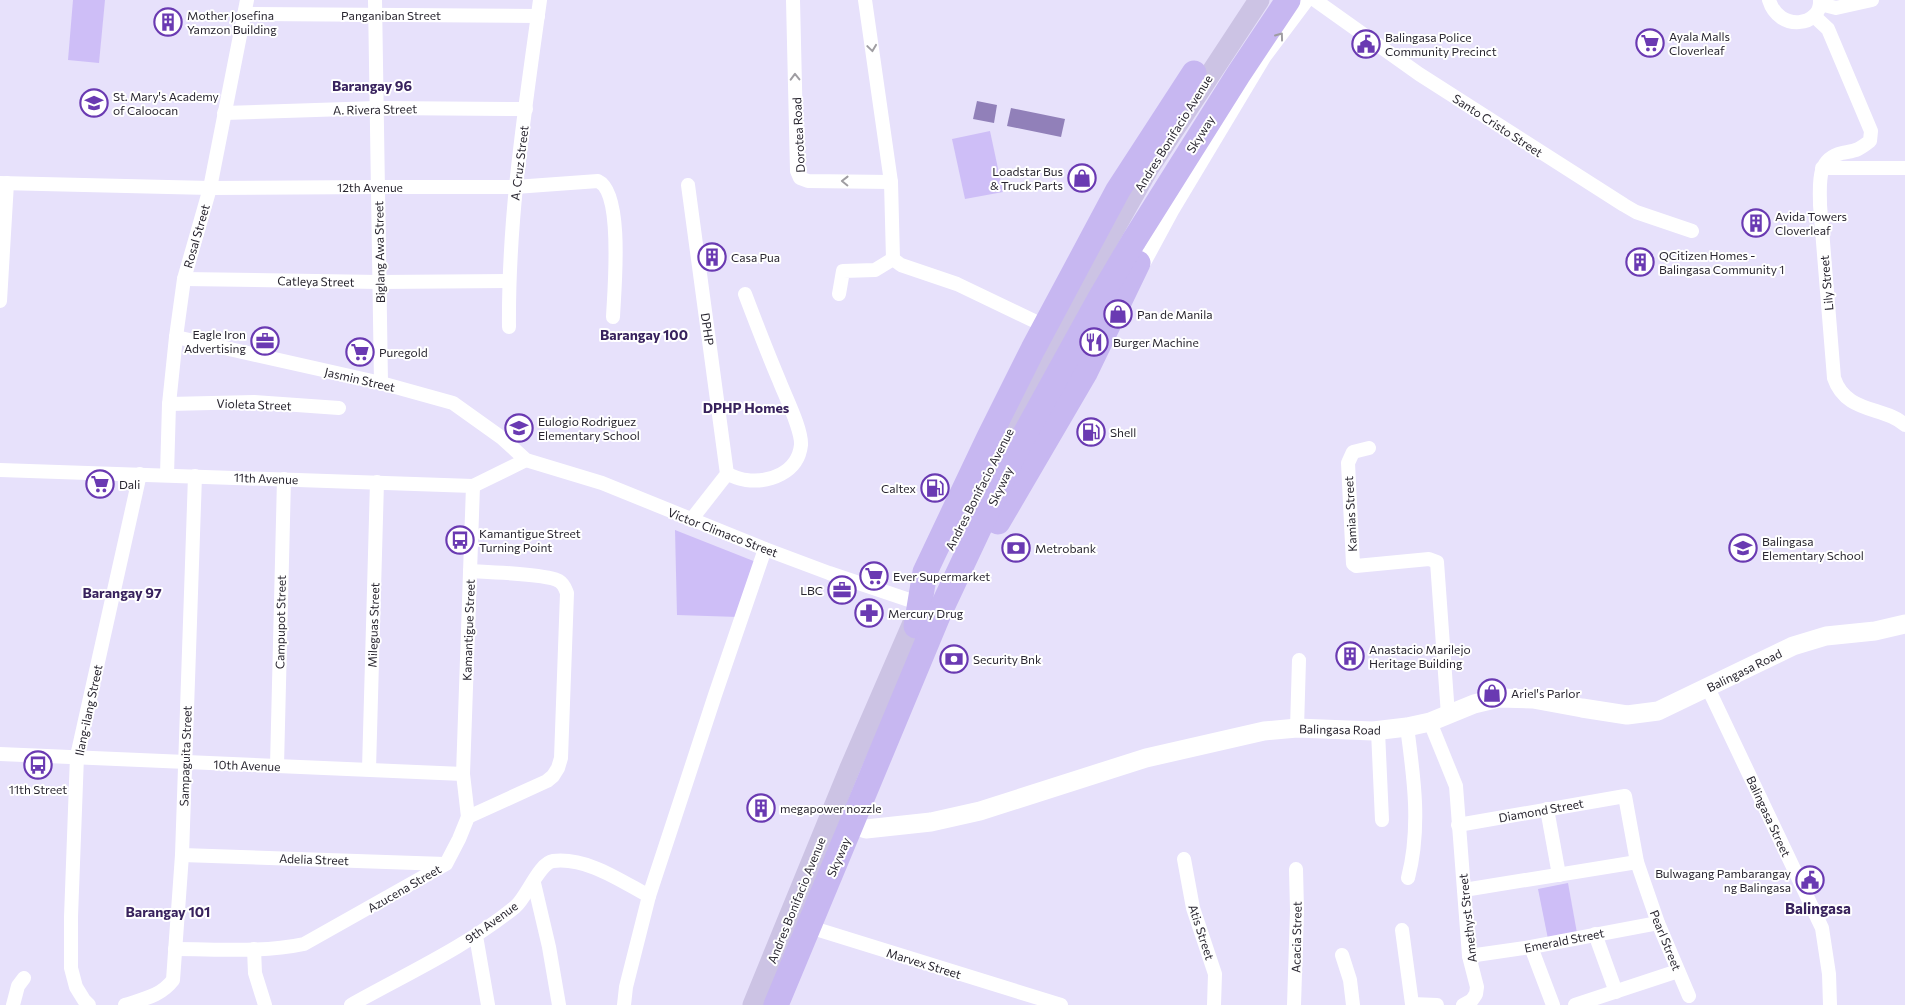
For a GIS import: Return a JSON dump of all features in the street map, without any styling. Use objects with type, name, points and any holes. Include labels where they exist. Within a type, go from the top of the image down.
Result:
[{"type":"highway","name":"Skyway","points":[[758,1005],[925,615],[1004,445],[1085,291],[1186,125],[1268,0]]},
{"type":"highway","name":"Skyway","points":[[777,1005],[925,615],[1100,298],[1193,145],[1289,0]]},
{"type":"highway","points":[[925,615],[1013,498],[1085,373],[1138,264],[1202,152],[1265,56]]},
{"type":"highway","points":[[925,615],[926,572],[1033,349],[1118,190],[1194,73]]},
{"type":"main road","name":"Andres Bonifacio Avenue","points":[[777,1005],[975,541],[1019,453],[1097,307],[1254,49],[1289,0]]},
{"type":"main road","name":"Andres Bonifacio Avenue","points":[[753,1005],[850,768],[1059,333],[1148,169],[1254,8]]},
{"type":"main road","points":[[1185,113],[1194,73],[1210,48],[1254,8]]},
{"type":"street","name":"Rosal Street","points":[[167,475],[169,404],[184,279],[210,188],[247,0]]},
{"type":"street","name":"Biglang Awa Street","points":[[375,0],[381,383]]},
{"type":"street","name":"A. Cruz Street","points":[[509,327],[508,281],[515,187],[540,0]]},
{"type":"street","name":"Dorotea Road","points":[[793,0],[797,171],[800,178],[808,181],[891,182]]},
{"type":"street","points":[[865,0],[891,182],[893,259]]},
{"type":"street","name":"Andres Bonifacio Avenue","points":[[975,541],[1040,453],[1172,211],[1265,56],[1307,0]]},
{"type":"street","name":"Santo Cristo Street","points":[[1315,0],[1419,74],[1624,206],[1692,232]]},
{"type":"street","points":[[1769,0],[1776,14],[1786,22],[1802,21],[1814,16],[1820,2],[1836,8],[1872,0]]},
{"type":"street","name":"Panganiban Street","points":[[244,14],[538,16]]},
{"type":"street","points":[[1814,16],[1828,30],[1871,132],[1870,141],[1856,152],[1840,154],[1829,159],[1822,168]]},
{"type":"street","name":"A. Rivera Street","points":[[224,113],[377,108],[526,109]]},
{"type":"street","points":[[1822,168],[1905,168]]},
{"type":"street","name":"Lily Street","points":[[1822,168],[1820,176],[1820,205],[1836,386],[1847,398],[1905,425]]},
{"type":"street","name":"12th Avenue","points":[[3,183],[210,188],[515,187],[600,182],[608,193],[616,237],[613,317]]},
{"type":"street","points":[[0,301],[3,183]]},
{"type":"street","name":"DPHP","points":[[688,185],[727,474]]},
{"type":"street","points":[[893,259],[901,265],[957,284],[1059,333]]},
{"type":"street","points":[[840,294],[843,271],[875,270],[893,259]]},
{"type":"street","name":"Catleya Street","points":[[184,279],[379,282],[508,281]]},
{"type":"street","points":[[691,520],[727,474],[744,480],[778,477],[790,468],[797,457],[801,444],[791,409],[745,294]]},
{"type":"street","name":"Jasmin Street","points":[[176,336],[381,383],[453,403],[502,438],[526,460]]},
{"type":"street","name":"Violeta Street","points":[[169,404],[254,402],[338,408]]},
{"type":"street","name":"Kamias Street","points":[[1369,448],[1353,452],[1348,463],[1353,564],[1356,566],[1429,559],[1437,562],[1448,715]]},
{"type":"street","name":"Victor Climaco Street","points":[[526,460],[602,483],[691,520],[829,573],[925,615]]},
{"type":"street","name":"11th Avenue","points":[[0,470],[474,486],[526,460]]},
{"type":"street","name":"Ilang-ilang Street","points":[[89,1005],[76,987],[71,968],[77,756],[140,474]]},
{"type":"street","name":"Sampaguita Street","points":[[125,1005],[166,989],[172,980],[182,855],[195,476]]},
{"type":"street","name":"Campupot Street","points":[[277,766],[284,479]]},
{"type":"street","name":"Mileguas Street","points":[[369,769],[377,482]]},
{"type":"street","name":"Kamantigue Street","points":[[468,817],[463,774],[474,486]]},
{"type":"street","points":[[624,1005],[626,987],[649,896],[765,549]]},
{"type":"street","points":[[468,817],[540,786],[553,776],[558,768],[561,758],[567,593],[562,582],[555,579],[470,571]]},
{"type":"street","name":"Balingasa Road","points":[[854,825],[866,829],[931,822],[980,811],[1146,758],[1264,731],[1297,728],[1378,731],[1430,722],[1474,704],[1499,698],[1533,699],[1627,714],[1658,711],[1793,646],[1826,636],[1875,631],[1905,624]]},
{"type":"street","points":[[1297,728],[1299,660]]},
{"type":"street","name":"Balingasa Street","points":[[1708,688],[1822,928],[1829,974],[1830,1005]]},
{"type":"street","name":"Amethyst Street","points":[[1430,722],[1456,786],[1469,956],[1476,988],[1476,994],[1472,1000],[1463,1005]]},
{"type":"street","points":[[1406,727],[1415,798],[1416,824],[1414,855],[1408,878]]},
{"type":"street","points":[[1378,731],[1382,820]]},
{"type":"street","name":"10th Avenue","points":[[0,754],[463,774]]},
{"type":"street","name":"Diamond Street","points":[[1458,825],[1625,796]]},
{"type":"street","name":"Pearl Street","points":[[1625,796],[1637,862],[1658,923],[1689,996]]},
{"type":"street","points":[[1547,809],[1559,875]]},
{"type":"street","name":"Azucena Street","points":[[175,949],[284,948],[304,944],[446,864],[468,817]]},
{"type":"street","name":"Adelia Street","points":[[182,855],[446,864]]},
{"type":"street","name":"Atis Street","points":[[1184,859],[1193,908],[1215,974],[1214,1005]]},
{"type":"street","name":"9th Avenue","points":[[351,1005],[476,936],[517,906],[544,866],[552,861],[575,862],[598,870],[649,896]]},
{"type":"street","points":[[1464,890],[1637,862]]},
{"type":"street","name":"Acacia Street","points":[[1294,1005],[1297,910],[1296,870]]},
{"type":"street","points":[[534,883],[549,947],[559,1005]]},
{"type":"street","name":"Marvex Street","points":[[787,921],[1061,1005]]},
{"type":"street","name":"Emerald Street","points":[[1469,956],[1531,947],[1658,923]]},
{"type":"street","points":[[1402,930],[1412,1004],[1437,1005]]},
{"type":"street","points":[[1595,934],[1616,992]]},
{"type":"street","points":[[476,936],[488,1005]]},
{"type":"street","points":[[1531,947],[1553,1005]]},
{"type":"street","points":[[254,949],[255,973],[265,1005]]},
{"type":"street","points":[[1342,955],[1350,980],[1353,1005]]},
{"type":"street","points":[[1574,1005],[1678,972]]},
{"type":"street","points":[[13,1005],[18,986],[24,978]]},
{"type":"shaded area","points":[[73,0],[105,0],[99,63],[68,60]]},
{"type":"shaded area","points":[[977,101],[997,105],[994,123],[973,119]]},
{"type":"shaded area","points":[[1011,108],[1065,119],[1061,137],[1007,126]]},
{"type":"shaded area","points":[[990,131],[1003,192],[965,199],[952,139]]},
{"type":"shaded area","points":[[675,530],[756,562],[738,617],[677,615]]},
{"type":"shaded area","points":[[1568,883],[1577,933],[1548,939],[1538,889]]},
{"type":"place","name":"Mother Josefina Yamzon Building","points":[[168,22]]},
{"type":"place","name":"Ayala Malls Cloverleaf","points":[[1650,43]]},
{"type":"place","name":"Balingasa Police Community Precinct","points":[[1366,44]]},
{"type":"place","name":"St. Mary's Academy of Caloocan","points":[[94,103]]},
{"type":"place","name":"Loadstar Bus & Truck Parts","points":[[1082,178]]},
{"type":"place","name":"Avida Towers Cloverleaf","points":[[1756,223]]},
{"type":"place","name":"Casa Pua","points":[[712,257]]},
{"type":"place","name":"QCitizen Homes - Balingasa Community 1","points":[[1640,262]]},
{"type":"place","name":"Pan de Manila","points":[[1118,314]]},
{"type":"place","name":"Eagle Iron Advertising","points":[[265,341]]},
{"type":"place","name":"Burger Machine","points":[[1094,342]]},
{"type":"place","name":"Puregold","points":[[360,352]]},
{"type":"place","name":"Eulogio Rodriguez Elementary School","points":[[519,428]]},
{"type":"place","name":"Shell","points":[[1091,432]]},
{"type":"place","name":"Dali","points":[[100,484]]},
{"type":"place","name":"Caltex","points":[[935,488]]},
{"type":"place","name":"Kamantigue Street Turning Point","points":[[460,540]]},
{"type":"place","name":"Metrobank","points":[[1016,548]]},
{"type":"place","name":"Balingasa Elementary School","points":[[1743,548]]},
{"type":"place","name":"Ever Supermarket","points":[[874,576]]},
{"type":"place","name":"LBC","points":[[842,590]]},
{"type":"place","name":"Mercury Drug","points":[[869,613]]},
{"type":"place","name":"Anastacio Marilejo Heritage Building","points":[[1350,656]]},
{"type":"place","name":"Security Bnk","points":[[954,659]]},
{"type":"place","name":"Ariel's Parlor","points":[[1492,693]]},
{"type":"place","name":"11th Street","points":[[38,765]]},
{"type":"place","name":"megapower nozzle","points":[[761,808]]},
{"type":"place","name":"Bulwagang Pambarangay ng Balingasa","points":[[1810,880]]},
{"type":"district","name":"Barangay 96","points":[[372,85]]},
{"type":"district","name":"Barangay 100","points":[[644,334]]},
{"type":"district","name":"DPHP Homes","points":[[746,407]]},
{"type":"district","name":"Barangay 97","points":[[122,592]]},
{"type":"district","name":"Balingasa","points":[[1818,908]]},
{"type":"district","name":"Barangay 101","points":[[168,911]]}]
